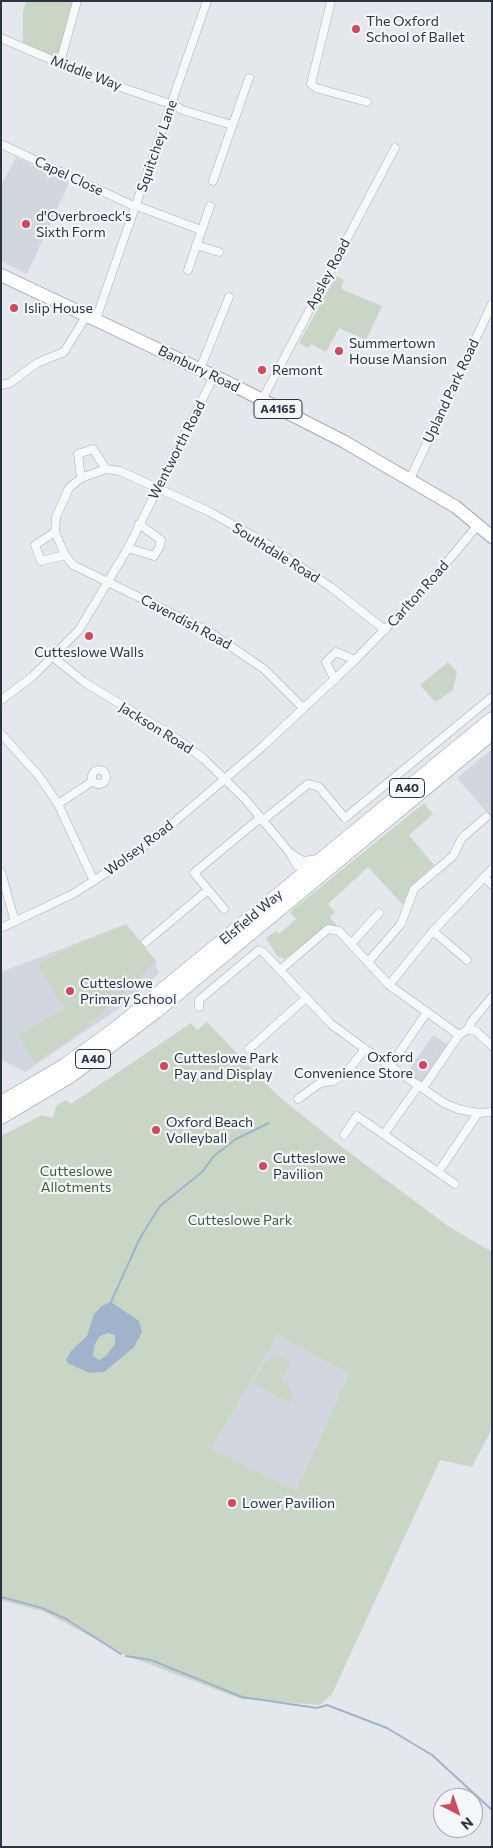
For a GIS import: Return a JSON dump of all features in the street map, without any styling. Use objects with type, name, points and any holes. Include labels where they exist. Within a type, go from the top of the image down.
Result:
[{"type":"highway","name":"Elsfield Way","points":[[1,1103],[64,1066],[114,1030],[492,719]]},
{"type":"highway","name":"Elsfield Way","points":[[1,1117],[70,1076],[121,1038],[492,733]]},
{"type":"main road","name":"Banbury Road","points":[[1,275],[262,400],[410,479],[456,507],[492,537]]},
{"type":"street","points":[[60,63],[77,1]]},
{"type":"street","name":"Squitchey Lane","points":[[1,385],[10,383],[37,363],[64,352],[92,317],[136,207],[207,1]]},
{"type":"street","points":[[331,1],[311,84],[316,88],[365,99]]},
{"type":"street","name":"Middle Way","points":[[1,38],[60,63],[172,104],[182,110],[232,125]]},
{"type":"street","points":[[213,181],[249,78]]},
{"type":"street","name":"Capel Close","points":[[1,144],[136,207],[201,230]]},
{"type":"street","name":"Apsley Road","points":[[262,400],[395,148]]},
{"type":"street","points":[[188,270],[210,206]]},
{"type":"street","points":[[196,245],[219,252]]},
{"type":"street","points":[[200,369],[229,297]]},
{"type":"street","name":"Upland Park Road","points":[[410,479],[492,304]]},
{"type":"street","name":"Wentworth Road","points":[[1,700],[32,677],[79,630],[128,548],[214,376]]},
{"type":"street","points":[[55,532],[35,545],[41,561],[65,555],[55,532],[56,517],[69,488],[81,478],[106,469],[93,449],[78,454],[81,478]]},
{"type":"street","name":"Southdale Road","points":[[106,469],[120,471],[210,512],[267,544],[332,588],[385,630]]},
{"type":"street","points":[[128,548],[154,556],[159,548],[161,540],[139,524]]},
{"type":"street","name":"Carlton Road","points":[[262,747],[335,680],[385,630],[428,585],[478,526]]},
{"type":"street","name":"Cavendish Road","points":[[65,555],[73,565],[208,631],[227,643],[264,669],[304,708]]},
{"type":"street","points":[[335,680],[326,662],[336,652],[355,660]]},
{"type":"street","name":"Jackson Road","points":[[53,657],[84,682],[174,736],[225,778],[290,853],[296,865],[307,870]]},
{"type":"street","points":[[224,909],[194,873],[261,819],[302,788],[312,784],[319,787],[345,818],[492,697]]},
{"type":"street","points":[[1,734],[40,776],[58,804],[94,881]]},
{"type":"street","name":"Wolsey Road","points":[[1,928],[94,881],[158,836],[262,747]]},
{"type":"street","points":[[58,804],[93,780]]},
{"type":"street","points":[[368,962],[401,924],[414,889],[453,856],[462,838],[486,817]]},
{"type":"street","points":[[290,853],[303,861],[323,858]]},
{"type":"street","points":[[388,985],[433,931],[492,869]]},
{"type":"street","points":[[307,870],[322,872]]},
{"type":"street","points":[[1,872],[15,922]]},
{"type":"street","points":[[484,877],[492,885]]},
{"type":"street","points":[[146,942],[208,890]]},
{"type":"street","points":[[352,943],[379,914]]},
{"type":"street","points":[[280,970],[328,930],[339,931],[352,943],[388,985],[459,1035]]},
{"type":"street","points":[[433,931],[467,960]]},
{"type":"street","points":[[199,1007],[199,1000],[259,950],[269,958],[331,1024],[365,1049],[444,1103],[458,1109],[478,1113],[492,1112]]},
{"type":"street","points":[[384,1134],[459,1035],[468,1029],[472,1021],[492,997]]},
{"type":"street","points":[[249,1049],[306,998]]},
{"type":"street","points":[[390,1066],[427,1012]]},
{"type":"street","points":[[468,1029],[476,1031],[492,1046]]},
{"type":"street","points":[[298,1099],[320,1083],[333,1081],[346,1073],[365,1049]]},
{"type":"street","points":[[439,1171],[478,1113]]},
{"type":"street","points":[[344,1135],[357,1116],[439,1171],[455,1184]]},
{"type":"shaded area","name":"d'Overbroeck's Sixth Form","points":[[16,157],[69,183],[27,274],[1,261],[1,186]]},
{"type":"shaded area","points":[[492,749],[492,818],[457,778]]},
{"type":"shaded area","name":"Cutteslowe Primary School","points":[[126,924],[156,961],[159,973],[118,1009],[25,1072],[1,1060],[1,972]]},
{"type":"shaded area","points":[[433,1035],[448,1045],[423,1083],[407,1073]]},
{"type":"shaded area","points":[[278,1335],[349,1374],[296,1491],[211,1449]]},
{"type":"green space","points":[[26,1],[75,1],[58,59],[23,44],[23,12]]},
{"type":"green space","points":[[336,276],[344,280],[341,289],[382,306],[366,340],[339,328],[326,352],[311,344],[308,348],[299,343]]},
{"type":"green space","points":[[448,662],[457,672],[453,690],[435,702],[420,685]]},
{"type":"green space","points":[[424,803],[433,814],[409,835],[434,865],[411,886],[403,905],[368,867],[328,904],[335,912],[330,917],[338,927],[324,928],[285,959],[277,956],[266,938],[276,931],[279,934],[296,919],[290,912]]},
{"type":"green space","name":"Cutteslowe Primary School","points":[[126,924],[156,961],[82,1031],[35,1063],[18,1035],[64,1009],[38,964],[73,946]]},
{"type":"green space","name":"Cutteslowe Park","points":[[207,1022],[277,1095],[338,1144],[448,1226],[492,1252],[492,1428],[472,1467],[440,1460],[332,1694],[320,1705],[241,1699],[125,1655],[45,1612],[1,1600],[1,1136],[42,1115],[53,1118],[56,1106],[66,1100],[71,1104],[191,1023],[197,1030]],"holes":[[[278,1335],[349,1374],[296,1491],[211,1449]]]},
{"type":"green space","points":[[275,1354],[291,1363],[281,1379],[289,1384],[287,1389],[294,1393],[288,1403],[253,1382],[265,1362],[267,1363]]},
{"type":"water","points":[[111,1302],[139,1321],[142,1332],[134,1347],[104,1372],[90,1373],[69,1364],[66,1360],[71,1351],[87,1336],[94,1314],[102,1306]],"holes":[[[108,1333],[115,1335],[115,1344],[106,1356],[99,1360],[93,1356],[94,1346],[100,1336]]]},
{"type":"waterway","points":[[111,1302],[140,1238],[160,1206],[202,1172],[214,1156],[236,1139],[269,1123]]},
{"type":"waterway","points":[[1,1597],[42,1608],[66,1619],[121,1654]]},
{"type":"waterway","points":[[126,1656],[151,1660],[242,1697],[317,1708],[327,1705],[387,1728],[432,1755],[492,1810]]},
{"type":"place","name":"The Oxford School of Ballet","points":[[356,29]]},
{"type":"place","name":"d'Overbroeck's Sixth Form","points":[[26,224]]},
{"type":"place","name":"Islip House","points":[[14,308]]},
{"type":"place","name":"Summertown House Mansion","points":[[339,351]]},
{"type":"place","name":"Remont","points":[[262,370]]},
{"type":"place","name":"Cutteslowe Walls","points":[[89,636]]},
{"type":"place","name":"Cutteslowe Primary School","points":[[70,991]]},
{"type":"place","name":"Oxford Convenience Store","points":[[423,1065]]},
{"type":"place","name":"Cutteslowe Park Pay and Display","points":[[164,1066]]},
{"type":"place","name":"Oxford Beach Volleyball","points":[[156,1130]]},
{"type":"place","name":"Cutteslowe Pavilion","points":[[263,1166]]},
{"type":"place","name":"Lower Pavilion","points":[[232,1503]]},
{"type":"park label","name":"Cutteslowe Allotments","points":[[76,1180]]}]
